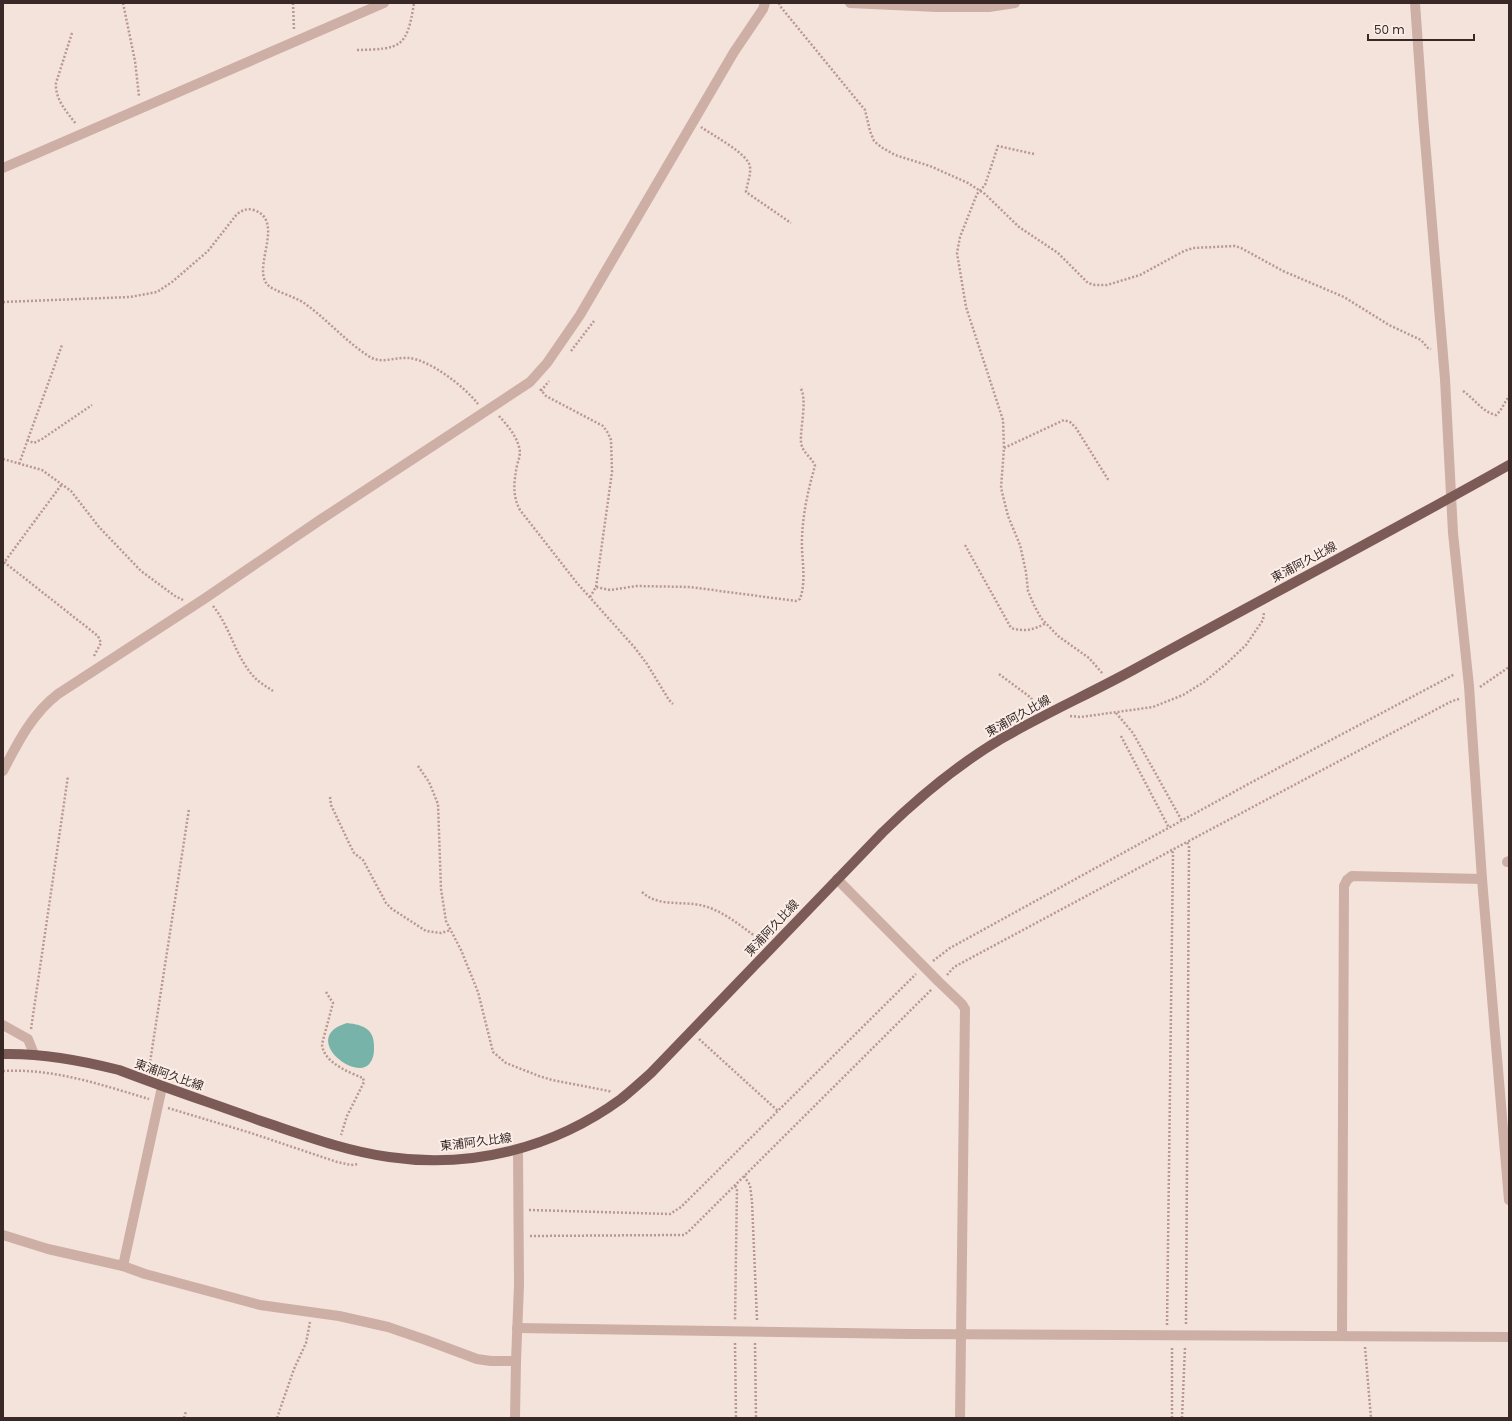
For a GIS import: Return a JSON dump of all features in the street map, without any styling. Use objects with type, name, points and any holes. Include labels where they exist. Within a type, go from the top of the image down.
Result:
[{"type":"main road","name":"東浦阿久比線","points":[[3,1054],[34,1054],[91,1063],[118,1070],[339,1146],[389,1158],[423,1161],[490,1156],[518,1150],[590,1119],[616,1102],[651,1073],[837,879],[916,800],[958,767],[999,740],[1109,683],[1452,498],[1509,465]]},
{"type":"street","points":[[3,168],[384,3]]},
{"type":"street","points":[[3,771],[22,734],[44,705],[79,679],[192,607],[532,379],[547,363],[580,315],[734,52],[763,9],[765,3]]},
{"type":"street","points":[[850,3],[989,8],[1015,3]]},
{"type":"street","points":[[1415,3],[1443,351],[1453,533],[1469,690],[1482,879],[1509,1200]]},
{"type":"street","points":[[1342,1336],[1344,886],[1347,880],[1352,876],[1482,879]]},
{"type":"street","points":[[837,879],[924,968],[962,1004],[965,1009],[960,1418]]},
{"type":"street","points":[[3,1025],[28,1039],[34,1054]]},
{"type":"street","points":[[123,1266],[162,1086]]},
{"type":"street","points":[[515,1418],[519,1285],[518,1150]]},
{"type":"street","points":[[3,1235],[48,1249],[123,1266],[145,1274],[260,1305],[339,1316],[388,1327],[476,1359],[516,1361]]},
{"type":"street","points":[[517,1328],[1176,1336],[1509,1337]]},
{"type":"path","points":[[123,3],[136,61],[141,109]]},
{"type":"path","points":[[293,3],[294,30],[300,39]]},
{"type":"path","points":[[357,50],[380,50],[400,44],[406,37],[411,24],[414,3]]},
{"type":"path","points":[[780,3],[780,6],[865,110],[874,141],[895,155],[930,166],[968,183],[985,194],[1019,227],[1058,253],[1088,283],[1095,285],[1107,285],[1140,275],[1184,251],[1193,248],[1235,246],[1283,271],[1344,297],[1389,325],[1421,340],[1428,348],[1443,351]]},
{"type":"path","points":[[72,32],[56,82],[56,91],[63,107],[83,133]]},
{"type":"path","points":[[693,122],[748,160],[750,166],[746,192],[791,223]]},
{"type":"path","points":[[1034,154],[998,146],[984,185],[977,194],[960,237],[957,263],[966,307],[1003,420],[1004,448],[1001,488],[1008,516],[1020,545],[1026,572],[1028,591],[1034,606],[1046,623],[1058,636],[1089,658],[1109,683]]},
{"type":"path","points":[[3,302],[130,297],[157,292],[172,282],[208,251],[237,214],[244,209],[251,209],[259,212],[268,224],[268,236],[263,271],[268,287],[302,302],[370,357],[378,360],[407,358],[418,359],[428,364],[488,409],[511,431],[520,448],[514,490],[516,501],[520,510],[590,597],[635,648],[673,704]]},
{"type":"path","points":[[19,464],[62,345]]},
{"type":"path","points":[[532,379],[546,396],[603,426],[611,440],[612,472],[596,588],[590,597]]},
{"type":"path","points":[[596,588],[610,590],[637,586],[690,588],[796,602],[800,599],[804,584],[802,539],[805,502],[815,466],[804,452],[801,444],[804,399],[800,387]]},
{"type":"path","points":[[1463,391],[1489,414],[1496,415],[1509,396]]},
{"type":"path","points":[[27,440],[34,442],[42,439],[92,405]]},
{"type":"path","points":[[1004,448],[1064,420],[1070,422],[1076,428],[1109,481]]},
{"type":"path","points":[[3,459],[42,470],[71,491],[99,527],[142,570],[175,596],[189,602],[192,607]]},
{"type":"path","points":[[62,484],[4,563],[98,636],[101,643],[92,658]]},
{"type":"path","points":[[965,545],[1011,628],[1029,630],[1046,623]]},
{"type":"path","points":[[206,597],[221,617],[237,652],[256,680],[273,691]]},
{"type":"path","points":[[1068,716],[1081,717],[1153,707],[1183,695],[1204,682],[1246,645],[1263,620],[1264,610],[1260,601]]},
{"type":"path","points":[[519,1236],[684,1234],[688,1232],[954,967],[1171,849],[1188,842],[1452,701],[1462,699],[1469,690],[1509,667]]},
{"type":"path","points":[[999,674],[1030,697],[1044,716]]},
{"type":"path","points":[[519,1210],[670,1214],[681,1207],[924,968],[950,948],[1455,674]]},
{"type":"path","points":[[1116,713],[1133,733],[1182,821]]},
{"type":"path","points":[[1121,736],[1169,828]]},
{"type":"path","points":[[418,766],[435,793],[438,804],[441,890],[446,921],[461,950],[478,992],[493,1052],[498,1058],[506,1063],[552,1080],[609,1091],[616,1102]]},
{"type":"path","points":[[28,1039],[33,1020],[68,776]]},
{"type":"path","points":[[330,797],[331,805],[354,852],[363,860],[386,903],[392,909],[426,931],[441,933],[451,930]]},
{"type":"path","points":[[147,1081],[189,808]]},
{"type":"path","points":[[1172,1418],[1176,1336],[1188,842]]},
{"type":"path","points":[[1171,849],[1173,853],[1176,1336],[1182,1418]]},
{"type":"path","points":[[642,892],[655,900],[690,903],[715,910],[725,915],[771,948]]},
{"type":"path","points":[[326,992],[333,1003],[322,1044],[322,1050],[332,1061],[350,1073],[363,1078],[364,1082],[347,1116],[339,1146]]},
{"type":"path","points":[[691,1031],[778,1111]]},
{"type":"path","points":[[3,1071],[34,1072],[64,1076],[97,1084],[149,1099],[159,1105],[251,1133],[337,1162],[351,1165],[359,1164],[363,1161],[366,1153]]},
{"type":"path","points":[[744,1176],[750,1185],[752,1202],[757,1321],[756,1418]]},
{"type":"path","points":[[735,1186],[737,1188],[735,1331],[736,1418]]},
{"type":"path","points":[[277,1418],[294,1369],[306,1343],[312,1312]]},
{"type":"path","points":[[1364,1336],[1371,1418]]},
{"type":"path","points":[[184,1418],[186,1411]]},
{"type":"water","points":[[347,1023],[359,1025],[367,1029],[373,1037],[374,1055],[370,1063],[363,1068],[354,1067],[344,1063],[335,1056],[329,1047],[328,1038],[334,1030]]}]
